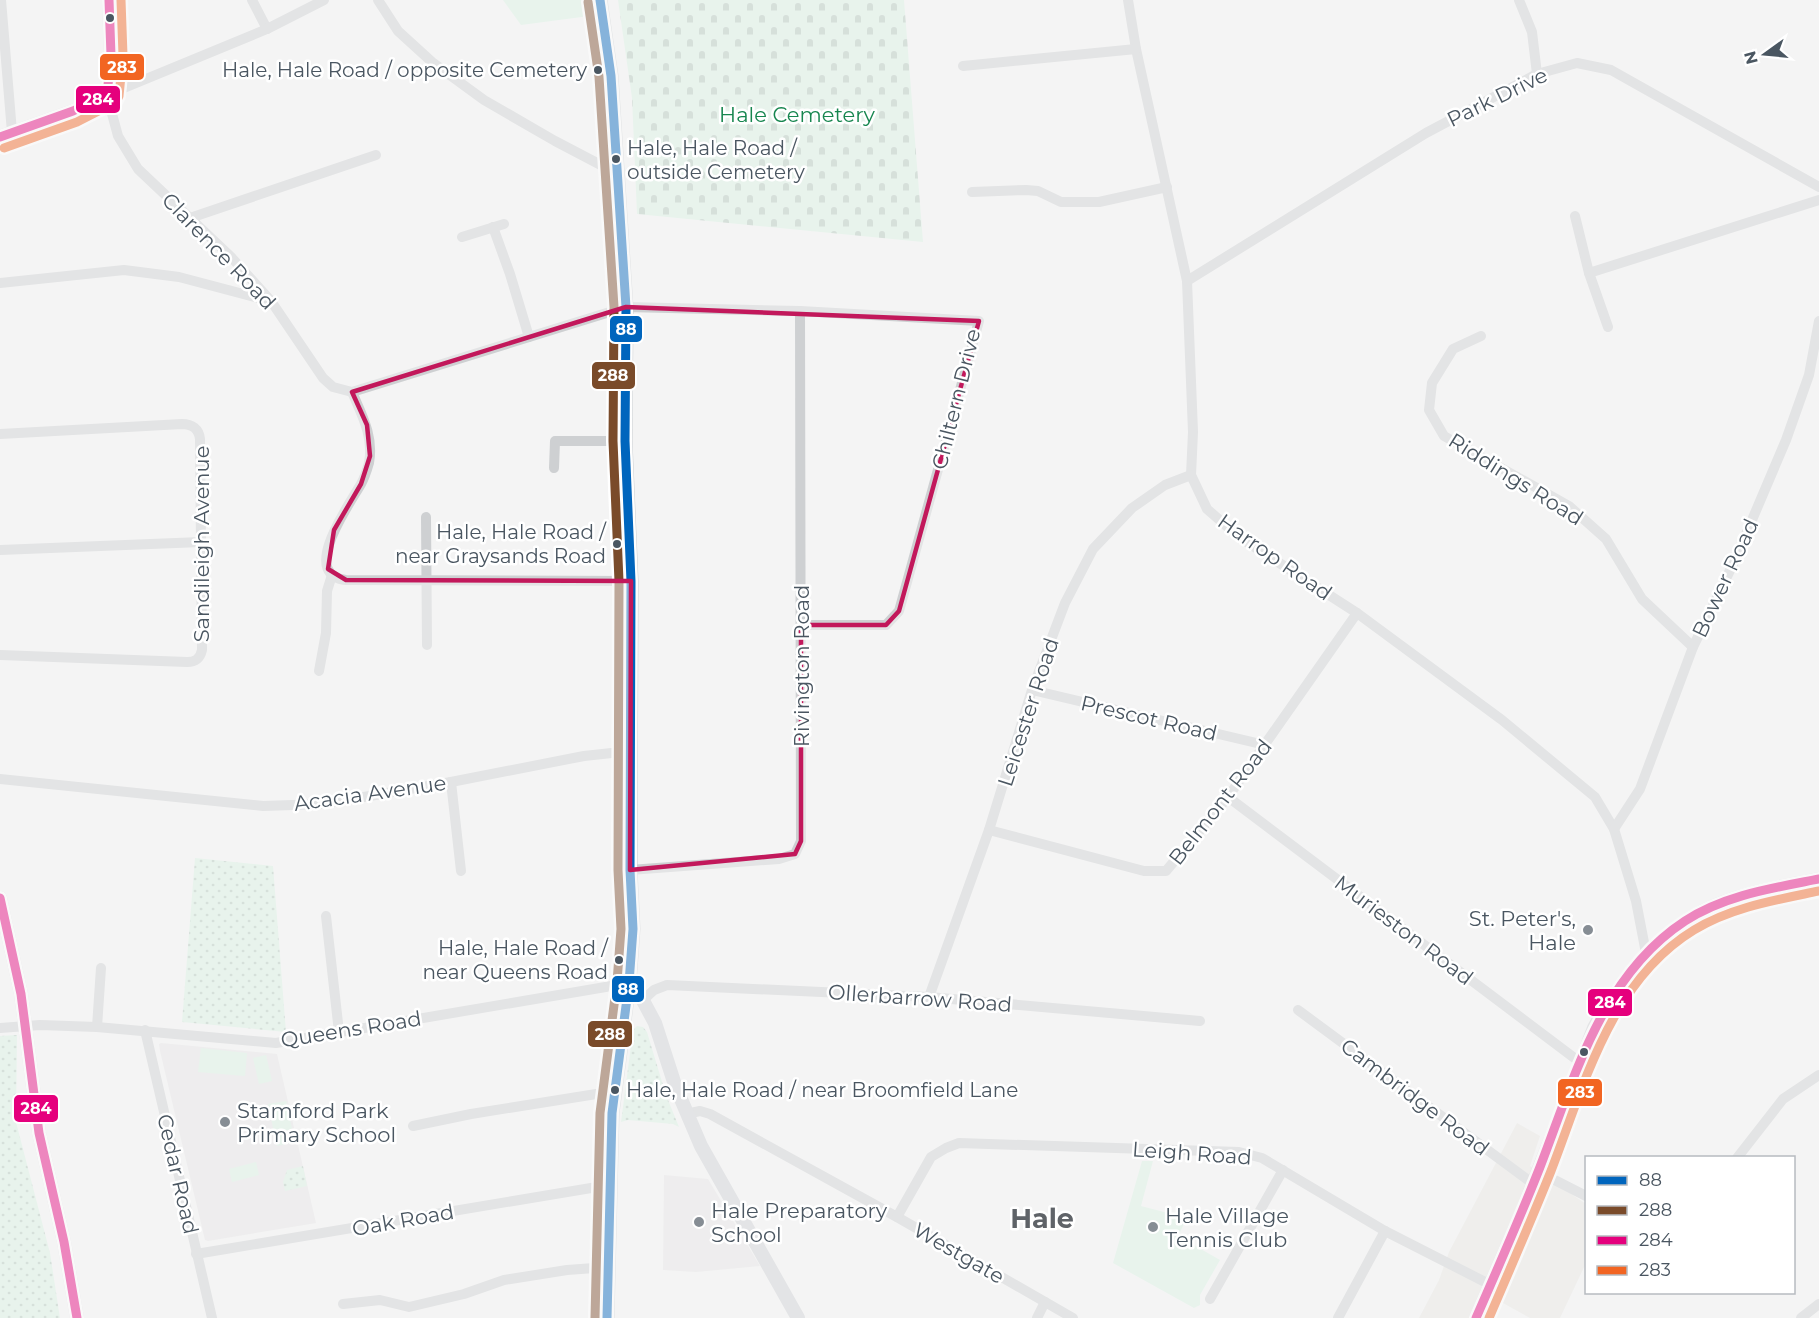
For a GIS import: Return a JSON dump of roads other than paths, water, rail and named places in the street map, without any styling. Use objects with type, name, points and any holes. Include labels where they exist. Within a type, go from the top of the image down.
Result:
[{"type":"main road","points":[[6,134],[73,111],[107,95],[111,55],[109,0]]},
{"type":"main road","points":[[600,0],[611,76],[626,308],[625,441],[631,581],[630,870],[633,929],[615,1091],[609,1185],[607,1318]]},
{"type":"main road","points":[[1476,1318],[1594,1028],[1606,1006],[1646,953],[1702,911],[1728,901],[1819,879]]},
{"type":"main road","points":[[0,898],[21,994],[36,1119],[67,1256],[77,1318]]},
{"type":"main road","points":[[628,987],[643,1000],[655,1023],[672,1078],[701,1146],[798,1318]]},
{"type":"street","points":[[1,0],[6,134]]},
{"type":"street","points":[[252,0],[267,29]]},
{"type":"street","points":[[107,95],[267,29],[324,0]]},
{"type":"street","points":[[378,0],[398,31],[449,75],[484,100],[618,174]]},
{"type":"street","name":"Harrop Road","points":[[1128,0],[1136,49],[1187,281],[1193,432],[1191,475],[1207,509],[1239,537],[1357,614],[1502,720],[1595,797],[1614,829],[1636,901],[1646,953]]},
{"type":"street","points":[[1519,0],[1532,32],[1537,74]]},
{"type":"street","points":[[963,66],[1136,49]]},
{"type":"street","name":"Park Drive","points":[[1187,281],[1426,133],[1537,74],[1576,63],[1611,70],[1819,187]]},
{"type":"street","name":"Clarence Road","points":[[107,95],[118,136],[138,169],[232,258],[271,301],[323,378],[333,387],[352,392]]},
{"type":"street","points":[[190,218],[376,155]]},
{"type":"street","points":[[972,192],[1026,190],[1038,191],[1061,202],[1099,202],[1167,187]]},
{"type":"street","points":[[1589,273],[1819,200]]},
{"type":"street","points":[[1575,216],[1589,273],[1608,327]]},
{"type":"street","points":[[462,237],[504,224]]},
{"type":"street","points":[[493,227],[529,337]]},
{"type":"street","points":[[0,284],[124,270],[178,277],[271,301]]},
{"type":"street","points":[[626,308],[352,392],[369,432],[370,456],[365,476],[332,537],[327,559],[328,569],[332,574],[339,579],[346,580],[631,581]]},
{"type":"street","name":"Chiltern Drive","points":[[626,308],[800,311],[979,321],[899,611],[886,625],[801,626]]},
{"type":"street","name":"Rivington Road","points":[[630,870],[779,859],[795,854],[801,841],[800,311]]},
{"type":"street","name":"Bower Road","points":[[1614,829],[1640,789],[1693,647],[1735,560],[1786,440],[1809,375],[1819,321]]},
{"type":"street","name":"Riddings Road","points":[[1481,336],[1453,349],[1432,383],[1429,410],[1444,436],[1569,506],[1606,539],[1642,599],[1693,647]]},
{"type":"street","name":"Sandileigh Avenue","points":[[0,435],[182,424],[192,425],[199,432],[202,650],[196,660],[187,662],[0,655]]},
{"type":"street","points":[[554,468],[555,441],[625,441]]},
{"type":"street","name":"Leicester Road","points":[[929,997],[989,830],[1032,690],[1065,603],[1093,549],[1132,508],[1165,485],[1191,475]]},
{"type":"street","points":[[426,517],[427,645]]},
{"type":"street","points":[[0,550],[201,542]]},
{"type":"street","points":[[319,671],[327,624],[327,591],[332,574]]},
{"type":"street","name":"Belmont Road","points":[[989,830],[1144,871],[1166,871],[1228,797],[1357,614]]},
{"type":"street","name":"Prescot Road","points":[[1032,690],[1265,746]]},
{"type":"street","name":"Acacia Avenue","points":[[0,779],[263,806],[323,804],[584,756],[630,751]]},
{"type":"street","points":[[451,782],[461,871]]},
{"type":"street","name":"Murieston Road","points":[[1228,797],[1581,1063]]},
{"type":"street","points":[[326,916],[339,1032]]},
{"type":"street","points":[[97,1027],[101,968]]},
{"type":"street","name":"Ollerbarrow Road","points":[[643,1000],[654,990],[667,985],[929,997],[1200,1021]]},
{"type":"street","name":"Queens Road","points":[[0,1028],[97,1027],[276,1043],[628,987]]},
{"type":"street","name":"Cambridge Road","points":[[1298,1010],[1535,1177],[1585,1195]]},
{"type":"street","name":"Cedar Road","points":[[145,1030],[212,1318]]},
{"type":"street","points":[[1739,1156],[1783,1099],[1819,1075]]},
{"type":"street","points":[[413,1126],[471,1114],[615,1091]]},
{"type":"street","name":"Westgate","points":[[686,1114],[704,1111],[897,1217],[1073,1318]]},
{"type":"street","name":"Leigh Road","points":[[897,1217],[931,1158],[959,1143],[1250,1153],[1385,1231],[1491,1285]]},
{"type":"street","points":[[1210,1299],[1283,1170]]},
{"type":"street","name":"Oak Road","points":[[196,1254],[609,1185]]},
{"type":"street","points":[[1338,1318],[1385,1231]]},
{"type":"street","points":[[344,1304],[380,1300],[409,1307],[464,1294],[504,1280],[567,1270],[608,1267]]},
{"type":"street","points":[[1037,1318],[1045,1302]]},
{"type":"street","points":[[1801,1318],[1819,1304]]},
{"type":"place","name":"Hale, Hale Road / opposite Cemetery","points":[[598,70]]},
{"type":"place","name":"Hale, Hale Road / outside Cemetery","points":[[616,159]]},
{"type":"place","name":"Hale, Hale Road / near Graysands Road","points":[[617,544]]},
{"type":"place","name":"St. Peter's, Hale","points":[[1588,930]]},
{"type":"place","name":"Hale, Hale Road / near Queens Road","points":[[619,960]]},
{"type":"place","name":"Hale, Hale Road / near Broomfield Lane","points":[[615,1090]]},
{"type":"place","name":"Stamford Park Primary School","points":[[225,1122]]},
{"type":"place","name":"Hale Preparatory School","points":[[699,1222]]},
{"type":"place","name":"Hale Village Tennis Club","points":[[1153,1227]]},
{"type":"district","name":"Hale","points":[[1042,1218]]},
{"type":"park label","name":"Hale Cemetery","points":[[797,114]]}]
